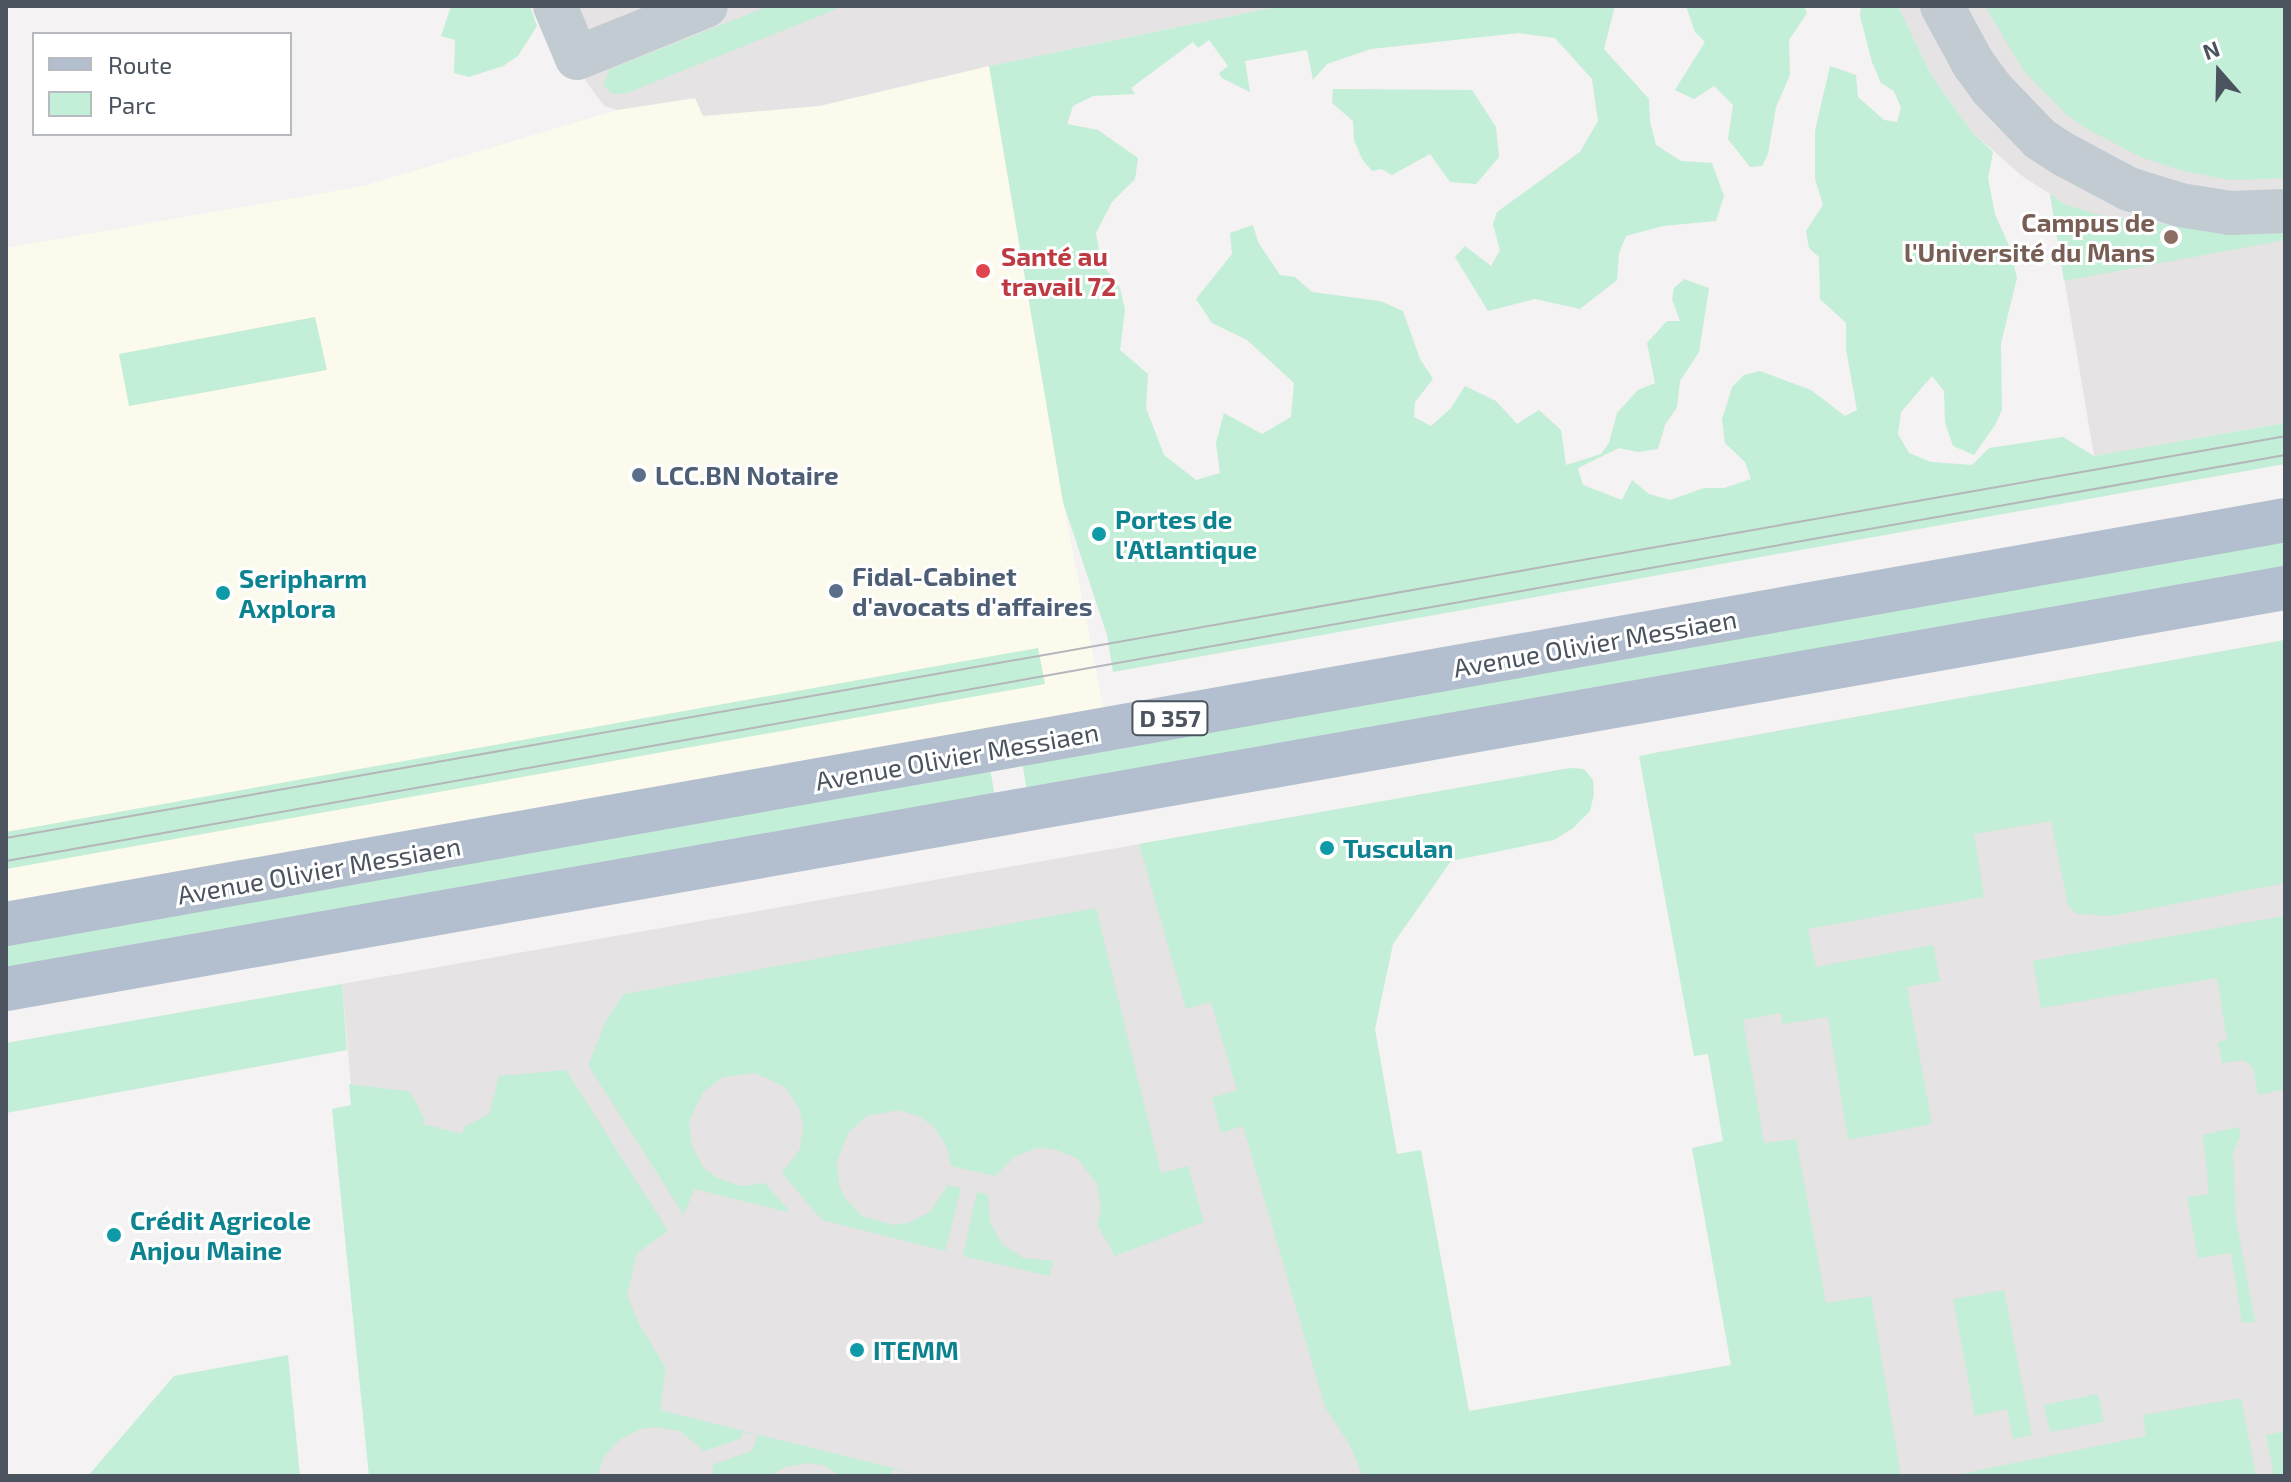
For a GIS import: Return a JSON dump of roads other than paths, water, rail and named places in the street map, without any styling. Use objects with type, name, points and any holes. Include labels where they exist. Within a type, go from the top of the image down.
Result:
[{"type":"main road","name":"Avenue Olivier Messiaen","points":[[6,924],[2285,520]]},
{"type":"main road","name":"D 357","points":[[6,989],[2285,588]]},
{"type":"street","points":[[555,6],[577,58],[706,6]]},
{"type":"street","points":[[1942,6],[1973,63],[1991,88],[2040,139],[2065,155],[2129,189],[2180,205],[2230,213],[2285,211]]},
{"type":"tram line","points":[[6,838],[2285,436]]},
{"type":"tram line","points":[[6,861],[2285,455]]},
{"type":"place","name":"Campus de l'Université du Mans","points":[[2171,237]]},
{"type":"place","name":"Santé au travail 72","points":[[983,271]]},
{"type":"place","name":"LCC.BN Notaire","points":[[639,475]]},
{"type":"place","name":"Portes de l'Atlantique","points":[[1099,534]]},
{"type":"place","name":"Fidal-Cabinet d'avocats d'affaires","points":[[836,591]]},
{"type":"place","name":"Seripharm Axplora","points":[[223,593]]},
{"type":"place","name":"Tusculan","points":[[1327,848]]},
{"type":"place","name":"Crédit Agricole Anjou Maine","points":[[114,1235]]},
{"type":"place","name":"ITEMM","points":[[857,1350]]}]
